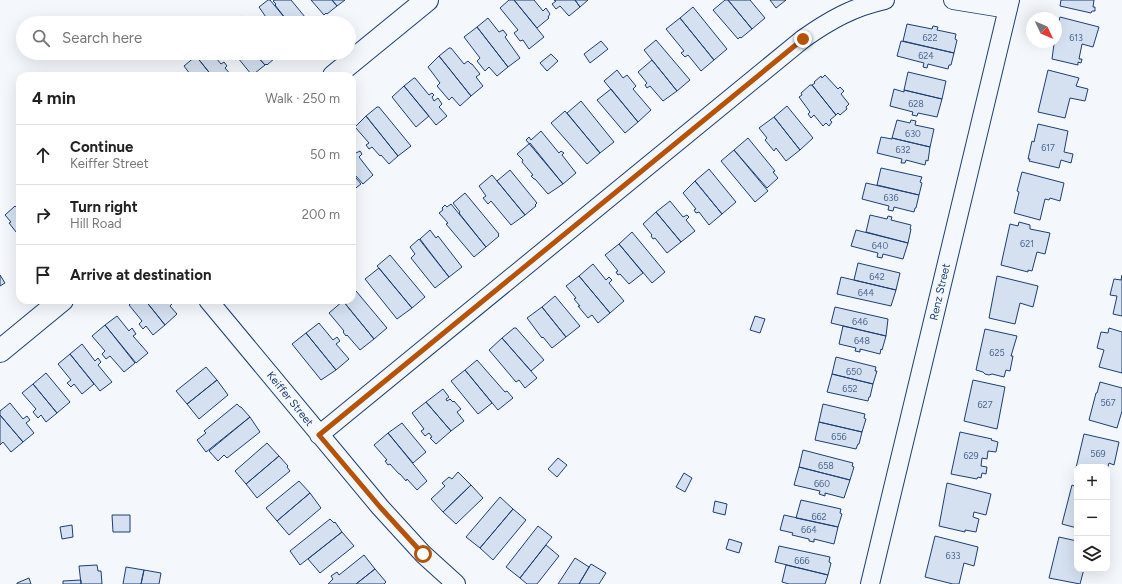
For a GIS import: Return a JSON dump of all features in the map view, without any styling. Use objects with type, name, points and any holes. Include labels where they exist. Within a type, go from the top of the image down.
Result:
[{"type":"street","points":[[356,58],[427,0]]},
{"type":"street","points":[[319,435],[803,39],[825,23],[847,12],[868,4],[885,0]]},
{"type":"street","points":[[953,0],[1009,5]]},
{"type":"street","name":"Renz Street","points":[[870,584],[1009,5]]},
{"type":"street","points":[[339,72],[354,60]]},
{"type":"street","points":[[0,351],[57,304]]},
{"type":"street","name":"Keiffer Street","points":[[211,304],[401,532],[456,584]]},
{"type":"building","points":[[270,0],[283,16],[265,16],[259,7]]},
{"type":"building","points":[[291,0],[304,16],[284,16],[273,1]]},
{"type":"building","points":[[311,0],[332,0],[337,6],[324,15]]},
{"type":"building","points":[[332,0],[345,0],[337,6]]},
{"type":"building","points":[[509,0],[514,0],[544,37],[529,49],[523,40],[520,41],[514,33],[518,30],[500,8]]},
{"type":"building","points":[[514,0],[534,0],[543,11],[546,8],[550,14],[548,17],[549,18],[537,28]]},
{"type":"building","points":[[554,0],[575,0],[580,7],[569,16],[560,6],[556,9],[552,4],[556,1]]},
{"type":"building","points":[[575,0],[588,0],[580,7]]},
{"type":"building","points":[[725,0],[728,0],[752,29],[741,38],[740,37],[738,39],[713,10]]},
{"type":"building","points":[[728,0],[750,0],[765,18],[752,29]]},
{"type":"building","points":[[770,0],[786,0],[776,8]]},
{"type":"building","points":[[1061,0],[1094,0],[1093,7],[1095,7],[1095,11],[1092,11],[1091,13],[1060,6]]},
{"type":"building","points":[[693,7],[727,49],[714,60],[680,18]]},
{"type":"building","points":[[488,18],[499,32],[503,30],[507,35],[505,37],[520,58],[508,67],[477,27]]},
{"type":"building","points":[[680,18],[714,60],[701,71],[688,55],[685,57],[681,53],[684,51],[666,29]]},
{"type":"building","points":[[1062,18],[1099,27],[1093,47],[1082,44],[1079,59],[1082,59],[1081,63],[1078,62],[1078,65],[1052,59],[1053,48],[1062,48]]},
{"type":"building","points":[[907,24],[932,29],[933,26],[938,27],[937,30],[956,34],[955,39],[957,40],[954,53],[903,41]]},
{"type":"building","points":[[477,27],[508,67],[497,76],[489,67],[485,71],[477,61],[480,58],[464,37]]},
{"type":"building","points":[[656,40],[690,80],[677,91],[644,50]]},
{"type":"building","points":[[601,41],[608,49],[590,63],[584,54]]},
{"type":"building","points":[[901,41],[954,53],[951,65],[949,65],[948,69],[928,64],[927,68],[923,67],[924,63],[897,56]]},
{"type":"building","points":[[451,48],[464,64],[468,61],[480,74],[476,77],[483,86],[471,96],[439,56]]},
{"type":"building","points":[[551,54],[558,61],[547,71],[540,63]]},
{"type":"building","points":[[439,56],[471,96],[460,106],[452,97],[449,100],[437,86],[440,83],[428,67]]},
{"type":"building","points":[[191,60],[199,60],[209,72],[188,72],[184,66]]},
{"type":"building","points":[[199,60],[218,60],[221,64],[224,62],[227,66],[225,68],[228,72],[209,72]]},
{"type":"building","points":[[240,60],[260,60],[265,65],[256,72],[249,72]]},
{"type":"building","points":[[260,60],[273,60],[267,65],[265,65]]},
{"type":"building","points":[[652,60],[677,91],[663,101],[650,86],[647,88],[645,85],[647,83],[638,72]]},
{"type":"building","points":[[617,70],[623,78],[627,75],[636,86],[633,89],[651,110],[638,122],[604,81]]},
{"type":"building","points":[[1048,70],[1079,78],[1076,86],[1088,89],[1085,101],[1070,98],[1065,118],[1038,112]]},
{"type":"building","points":[[908,72],[946,81],[942,99],[904,90]]},
{"type":"building","points":[[825,75],[838,89],[840,87],[844,91],[841,94],[849,104],[846,107],[847,109],[840,115],[838,113],[836,115],[812,85],[821,76],[822,78]]},
{"type":"building","points":[[414,78],[429,95],[432,93],[434,95],[432,97],[434,101],[438,98],[442,104],[439,107],[447,116],[436,125],[404,86]]},
{"type":"building","points":[[812,85],[836,115],[830,120],[832,122],[829,126],[826,123],[823,126],[814,115],[811,118],[808,114],[810,112],[799,97],[802,95],[801,93]]},
{"type":"building","points":[[404,86],[429,116],[416,127],[392,97]]},
{"type":"building","points":[[611,89],[638,122],[625,133],[597,100]]},
{"type":"building","points":[[894,89],[942,99],[937,117],[918,113],[917,116],[912,115],[913,112],[890,106]]},
{"type":"building","points":[[581,101],[614,142],[600,153],[567,113]]},
{"type":"building","points":[[787,106],[813,138],[800,150],[774,117]]},
{"type":"building","points":[[379,107],[411,146],[398,156],[366,116]]},
{"type":"building","points":[[565,111],[600,153],[587,164],[551,123]]},
{"type":"building","points":[[366,116],[398,156],[389,164],[372,147],[369,149],[366,145],[369,143],[356,128],[356,126]]},
{"type":"building","points":[[774,117],[800,150],[786,161],[776,148],[774,151],[765,140],[767,138],[759,128]]},
{"type":"building","points":[[897,120],[910,123],[911,120],[916,121],[915,125],[934,129],[930,147],[892,138]]},
{"type":"building","points":[[1038,124],[1068,131],[1064,152],[1073,154],[1071,163],[1061,160],[1059,168],[1029,161],[1030,159],[1028,159],[1032,141],[1034,142]]},
{"type":"building","points":[[541,131],[559,153],[561,151],[564,153],[562,155],[576,173],[563,184],[526,140],[529,137],[531,140]]},
{"type":"building","points":[[881,137],[892,138],[930,147],[928,161],[926,160],[925,165],[906,160],[905,163],[901,163],[902,159],[877,153]]},
{"type":"building","points":[[748,138],[775,171],[773,172],[778,178],[767,188],[734,150]]},
{"type":"building","points":[[530,143],[563,184],[548,194],[531,176],[533,175],[517,154]]},
{"type":"building","points":[[734,150],[768,191],[755,202],[721,161]]},
{"type":"building","points":[[360,151],[362,154],[359,157],[373,175],[363,184],[356,176],[356,153]]},
{"type":"building","points":[[881,168],[922,177],[919,195],[877,185]]},
{"type":"building","points":[[709,169],[736,202],[722,214],[695,181]]},
{"type":"building","points":[[510,170],[537,203],[535,205],[536,206],[525,215],[497,181]]},
{"type":"building","points":[[1022,172],[1064,183],[1060,201],[1050,198],[1049,200],[1045,199],[1040,220],[1014,213],[1019,192],[1017,191]]},
{"type":"building","points":[[492,175],[525,215],[511,225],[491,201],[488,204],[483,198],[486,196],[479,186]]},
{"type":"building","points":[[356,178],[361,184],[356,188]]},
{"type":"building","points":[[695,181],[722,214],[709,225],[699,212],[696,213],[694,210],[696,209],[683,193]]},
{"type":"building","points":[[866,183],[919,195],[914,212],[894,207],[893,211],[888,210],[889,206],[862,199]]},
{"type":"building","points":[[465,193],[499,234],[499,236],[486,247],[459,213],[460,212],[453,203]]},
{"type":"building","points":[[670,201],[683,217],[687,215],[689,217],[686,220],[695,231],[681,242],[656,212]]},
{"type":"building","points":[[451,204],[486,247],[474,257],[446,224],[448,223],[439,213],[443,210],[442,208],[445,205],[447,207]]},
{"type":"building","points":[[15,206],[16,207],[16,232],[9,223],[11,222],[5,215]]},
{"type":"building","points":[[656,212],[681,242],[667,253],[655,238],[653,239],[651,236],[652,235],[643,224]]},
{"type":"building","points":[[870,215],[887,219],[888,216],[892,217],[891,220],[911,225],[908,243],[866,232]]},
{"type":"building","points":[[1019,222],[1030,225],[1030,229],[1050,233],[1045,254],[1037,252],[1032,271],[1028,270],[1028,272],[1001,265],[1010,224],[1018,226]]},
{"type":"building","points":[[430,230],[436,238],[438,236],[462,267],[449,277],[420,239]]},
{"type":"building","points":[[856,230],[908,243],[903,259],[883,254],[882,258],[877,257],[878,253],[851,246]]},
{"type":"building","points":[[632,232],[665,272],[652,283],[619,244]]},
{"type":"building","points":[[419,239],[449,277],[435,288],[411,258],[415,254],[410,247]]},
{"type":"building","points":[[619,244],[643,273],[629,284],[620,274],[618,275],[616,272],[618,271],[605,255]]},
{"type":"building","points":[[390,255],[425,297],[412,308],[377,266]]},
{"type":"building","points":[[858,263],[900,273],[896,290],[854,280]]},
{"type":"building","points":[[593,264],[606,280],[609,277],[612,280],[609,283],[624,301],[610,313],[579,276]]},
{"type":"building","points":[[379,268],[412,308],[397,319],[365,279]]},
{"type":"building","points":[[0,275],[5,283],[0,286]]},
{"type":"building","points":[[1122,275],[1122,316],[1113,314],[1117,296],[1110,295],[1114,279],[1121,280]]},
{"type":"building","points":[[579,276],[610,313],[598,323],[592,315],[588,318],[578,306],[580,306],[574,299],[576,298],[566,286]]},
{"type":"building","points":[[997,276],[1038,286],[1033,307],[1020,303],[1015,324],[989,318]]},
{"type":"building","points":[[841,277],[896,290],[891,306],[837,294]]},
{"type":"building","points":[[356,291],[387,328],[374,339],[345,304],[356,304]]},
{"type":"building","points":[[555,296],[580,326],[566,337],[542,307]]},
{"type":"building","points":[[148,304],[165,325],[153,335],[146,326],[143,329],[139,324],[142,321],[129,305]]},
{"type":"building","points":[[148,304],[172,304],[170,306],[177,314],[165,325]]},
{"type":"building","points":[[340,304],[345,304],[374,339],[360,350],[347,335],[346,336],[343,332],[344,331],[329,313]]},
{"type":"building","points":[[542,307],[566,337],[552,348],[543,337],[542,338],[527,318]]},
{"type":"building","points":[[835,307],[888,319],[886,336],[831,323]]},
{"type":"building","points":[[117,316],[129,331],[132,328],[136,334],[133,336],[148,353],[136,363],[105,325]]},
{"type":"building","points":[[755,316],[765,319],[760,333],[750,330]]},
{"type":"building","points":[[319,323],[333,340],[337,337],[340,341],[336,344],[349,359],[336,370],[306,333]]},
{"type":"building","points":[[105,325],[135,363],[124,372],[110,356],[106,359],[102,354],[105,351],[92,336]]},
{"type":"building","points":[[843,326],[886,336],[880,354],[860,349],[860,352],[855,351],[856,348],[839,344]]},
{"type":"building","points":[[516,328],[544,360],[531,371],[502,338]]},
{"type":"building","points":[[1109,328],[1122,332],[1122,373],[1099,367],[1104,350],[1097,348],[1101,332],[1108,333]]},
{"type":"building","points":[[985,329],[1017,336],[1011,356],[1013,356],[1010,371],[1006,370],[1004,377],[985,374],[976,370]]},
{"type":"building","points":[[306,333],[336,370],[321,380],[292,344]]},
{"type":"building","points":[[502,338],[537,378],[525,388],[519,380],[516,382],[489,350]]},
{"type":"building","points":[[82,344],[95,361],[98,358],[101,362],[98,365],[112,382],[100,391],[70,354]]},
{"type":"building","points":[[70,354],[94,384],[82,394],[74,384],[71,387],[67,383],[71,380],[58,364]]},
{"type":"building","points":[[836,357],[876,367],[875,371],[877,371],[873,384],[832,374]]},
{"type":"building","points":[[477,360],[505,392],[507,391],[513,398],[498,410],[465,370]]},
{"type":"building","points":[[206,367],[217,380],[187,404],[176,391]]},
{"type":"building","points":[[465,370],[492,403],[478,414],[451,381]]},
{"type":"building","points":[[46,373],[70,402],[57,413],[33,384]]},
{"type":"building","points":[[832,374],[873,384],[868,401],[827,392]]},
{"type":"building","points":[[217,380],[228,395],[199,419],[187,404]]},
{"type":"building","points":[[973,380],[1005,387],[997,429],[964,421]]},
{"type":"building","points":[[1100,382],[1122,388],[1122,411],[1117,428],[1089,420]]},
{"type":"building","points":[[33,384],[57,413],[46,422],[41,415],[38,418],[33,412],[36,409],[22,393]]},
{"type":"building","points":[[443,389],[449,397],[446,399],[447,401],[450,399],[453,402],[454,401],[461,409],[457,412],[464,421],[451,431],[426,402]]},
{"type":"building","points":[[426,402],[451,431],[436,444],[430,438],[432,437],[429,433],[425,436],[421,431],[424,429],[412,413]]},
{"type":"building","points":[[10,403],[23,419],[27,416],[30,420],[26,423],[34,433],[23,442],[0,415],[0,411]]},
{"type":"building","points":[[237,404],[250,417],[206,452],[197,440],[206,433],[204,431]]},
{"type":"building","points":[[823,404],[865,414],[864,418],[866,419],[862,432],[819,422]]},
{"type":"building","points":[[0,415],[23,442],[11,452],[3,442],[0,445]]},
{"type":"building","points":[[250,417],[260,432],[227,458],[224,455],[218,461],[209,451]]},
{"type":"building","points":[[819,422],[862,432],[856,449],[815,440]]},
{"type":"building","points":[[402,423],[426,452],[413,463],[388,433]]},
{"type":"building","points":[[960,432],[992,439],[991,440],[998,442],[996,452],[988,451],[987,459],[982,458],[981,466],[987,467],[986,474],[982,473],[981,478],[978,477],[977,479],[951,474]]},
{"type":"building","points":[[388,433],[427,481],[417,490],[390,464],[388,465],[385,461],[387,460],[374,445]]},
{"type":"building","points":[[1084,434],[1119,442],[1114,465],[1109,463],[1077,464]]},
{"type":"building","points":[[267,443],[279,456],[246,484],[235,471]]},
{"type":"building","points":[[803,450],[853,463],[852,466],[854,467],[850,480],[799,467]]},
{"type":"building","points":[[279,456],[288,466],[287,467],[290,471],[257,498],[246,484]]},
{"type":"building","points":[[558,458],[567,465],[557,477],[548,469]]},
{"type":"building","points":[[799,467],[850,480],[844,498],[825,493],[825,496],[819,494],[820,491],[794,485]]},
{"type":"building","points":[[458,472],[471,485],[443,512],[431,499],[445,486],[442,483],[449,477],[452,479]]},
{"type":"building","points":[[684,473],[692,478],[685,492],[676,487]]},
{"type":"building","points":[[299,481],[310,493],[277,521],[266,508]]},
{"type":"building","points":[[947,483],[991,494],[986,515],[974,512],[973,517],[979,519],[976,532],[965,530],[965,532],[939,526]]},
{"type":"building","points":[[471,485],[483,498],[456,524],[443,512]]},
{"type":"building","points":[[1072,485],[1074,486],[1074,527],[1062,524]]},
{"type":"building","points":[[310,493],[321,508],[289,535],[277,521]]},
{"type":"building","points":[[500,497],[513,509],[480,548],[466,537]]},
{"type":"building","points":[[801,500],[841,509],[840,513],[842,514],[838,527],[796,518]]},
{"type":"building","points":[[715,501],[727,504],[725,515],[713,512]]},
{"type":"building","points":[[513,509],[526,520],[493,560],[480,548]]},
{"type":"building","points":[[112,515],[130,515],[130,532],[113,532]]},
{"type":"building","points":[[784,515],[838,527],[834,544],[814,539],[814,542],[809,541],[809,539],[792,535],[793,533],[780,530]]},
{"type":"building","points":[[330,519],[334,523],[335,522],[342,532],[300,565],[290,551]]},
{"type":"building","points":[[72,525],[73,537],[62,539],[60,527]]},
{"type":"building","points":[[538,526],[552,537],[520,578],[506,567]]},
{"type":"building","points":[[342,532],[354,546],[320,573],[308,559]]},
{"type":"building","points":[[935,536],[978,547],[974,566],[964,563],[959,584],[953,584],[925,577]]},
{"type":"building","points":[[1059,537],[1074,540],[1074,572],[1083,572],[1080,584],[1049,578]]},
{"type":"building","points":[[729,539],[742,543],[739,553],[726,549]]},
{"type":"building","points":[[546,545],[559,556],[537,584],[527,584],[520,578]]},
{"type":"building","points":[[779,546],[830,557],[829,562],[831,563],[828,575],[775,562]]},
{"type":"building","points":[[364,555],[375,569],[356,584],[328,584],[333,579],[331,576],[337,572],[339,575]]},
{"type":"building","points":[[575,558],[589,567],[579,584],[558,584]]},
{"type":"building","points":[[591,564],[606,573],[599,584],[579,584]]},
{"type":"building","points":[[97,565],[98,571],[101,571],[102,584],[81,584],[79,566]]},
{"type":"building","points":[[786,565],[828,575],[825,584],[789,584],[782,582]]},
{"type":"building","points":[[126,567],[144,570],[141,584],[123,584]]},
{"type":"building","points":[[375,569],[386,582],[384,584],[356,584]]},
{"type":"building","points":[[144,570],[161,573],[159,584],[141,584]]},
{"type":"building","points":[[29,578],[31,584],[17,584],[17,583]]},
{"type":"building","points":[[81,580],[81,584],[63,584],[63,581]]},
{"type":"route","points":[[423,554],[401,532],[319,435],[803,39]]}]
